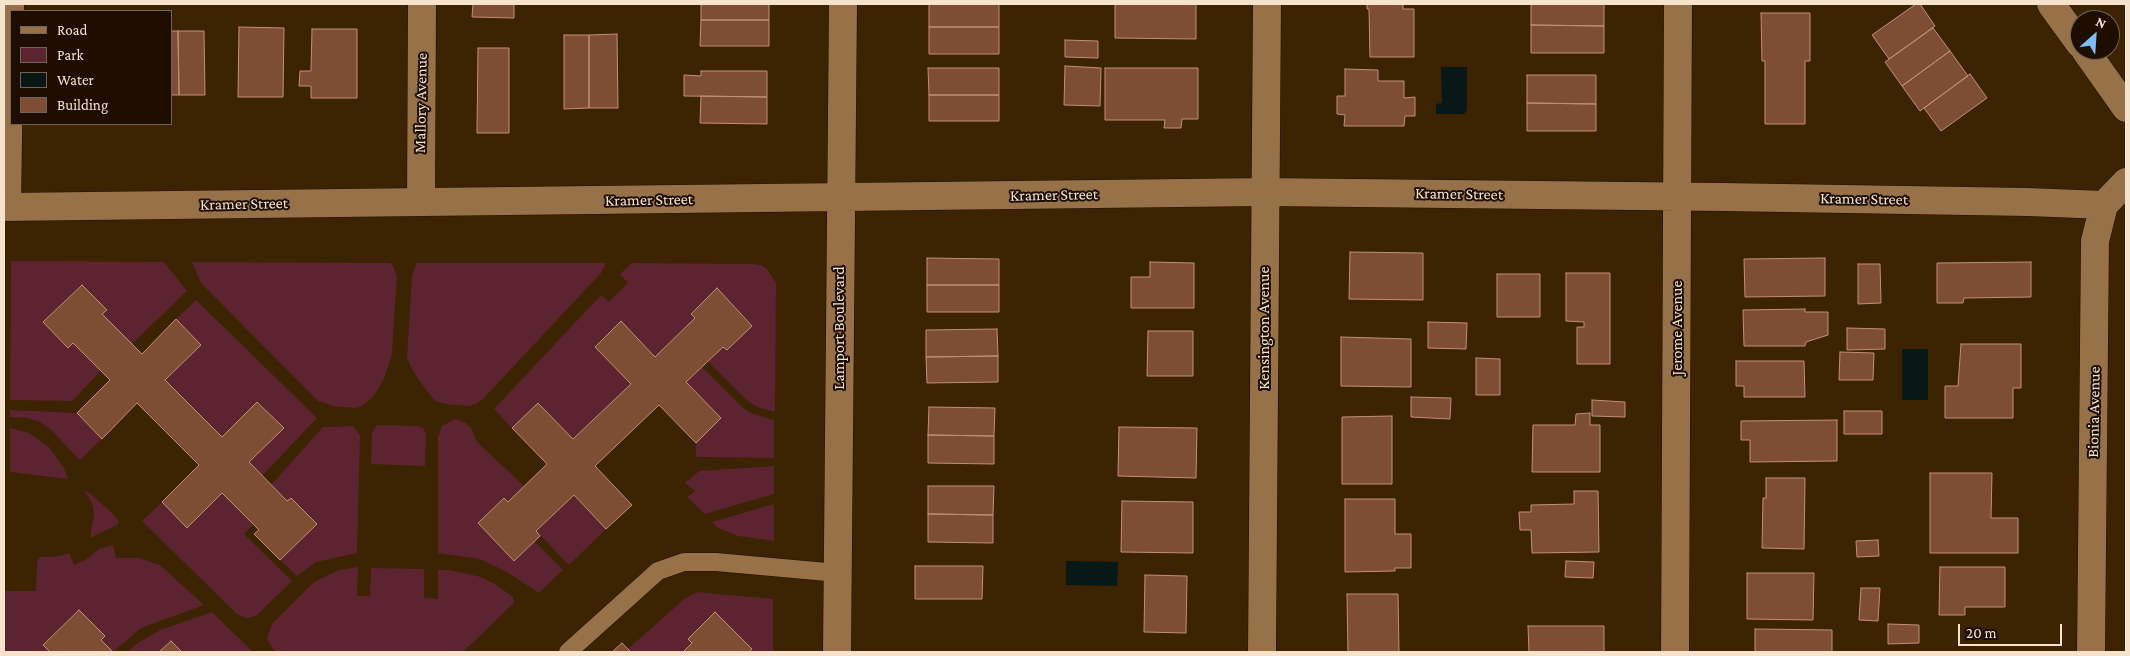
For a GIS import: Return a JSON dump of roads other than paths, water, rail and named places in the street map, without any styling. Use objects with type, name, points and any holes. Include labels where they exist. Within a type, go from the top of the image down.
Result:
[{"type":"street","points":[[5,207],[10,4]]},
{"type":"street","name":"Mallory Avenue","points":[[421,202],[422,4]]},
{"type":"street","name":"Lamport Boulevard","points":[[837,652],[843,4]]},
{"type":"street","name":"Kensington Avenue","points":[[1262,652],[1267,4]]},
{"type":"street","name":"Jerome Avenue","points":[[1675,652],[1678,4]]},
{"type":"street","points":[[2051,4],[2070,30]]},
{"type":"street","points":[[2092,60],[2126,108]]},
{"type":"street","name":"Bionia Avenue","points":[[2091,652],[2095,241],[2104,205],[2126,182]]},
{"type":"street","name":"Kramer Street","points":[[5,207],[1265,192],[1678,196],[2104,205]]},
{"type":"lane","points":[[568,652],[658,571],[684,562],[716,562],[838,573]]},
{"type":"water","points":[[1441,67],[1467,67],[1467,110],[1464,114],[1436,114],[1436,104],[1442,103]]},
{"type":"water","points":[[1902,349],[1928,349],[1928,400],[1902,400]]},
{"type":"water","points":[[1066,561],[1118,562],[1117,586],[1066,585]]}]
